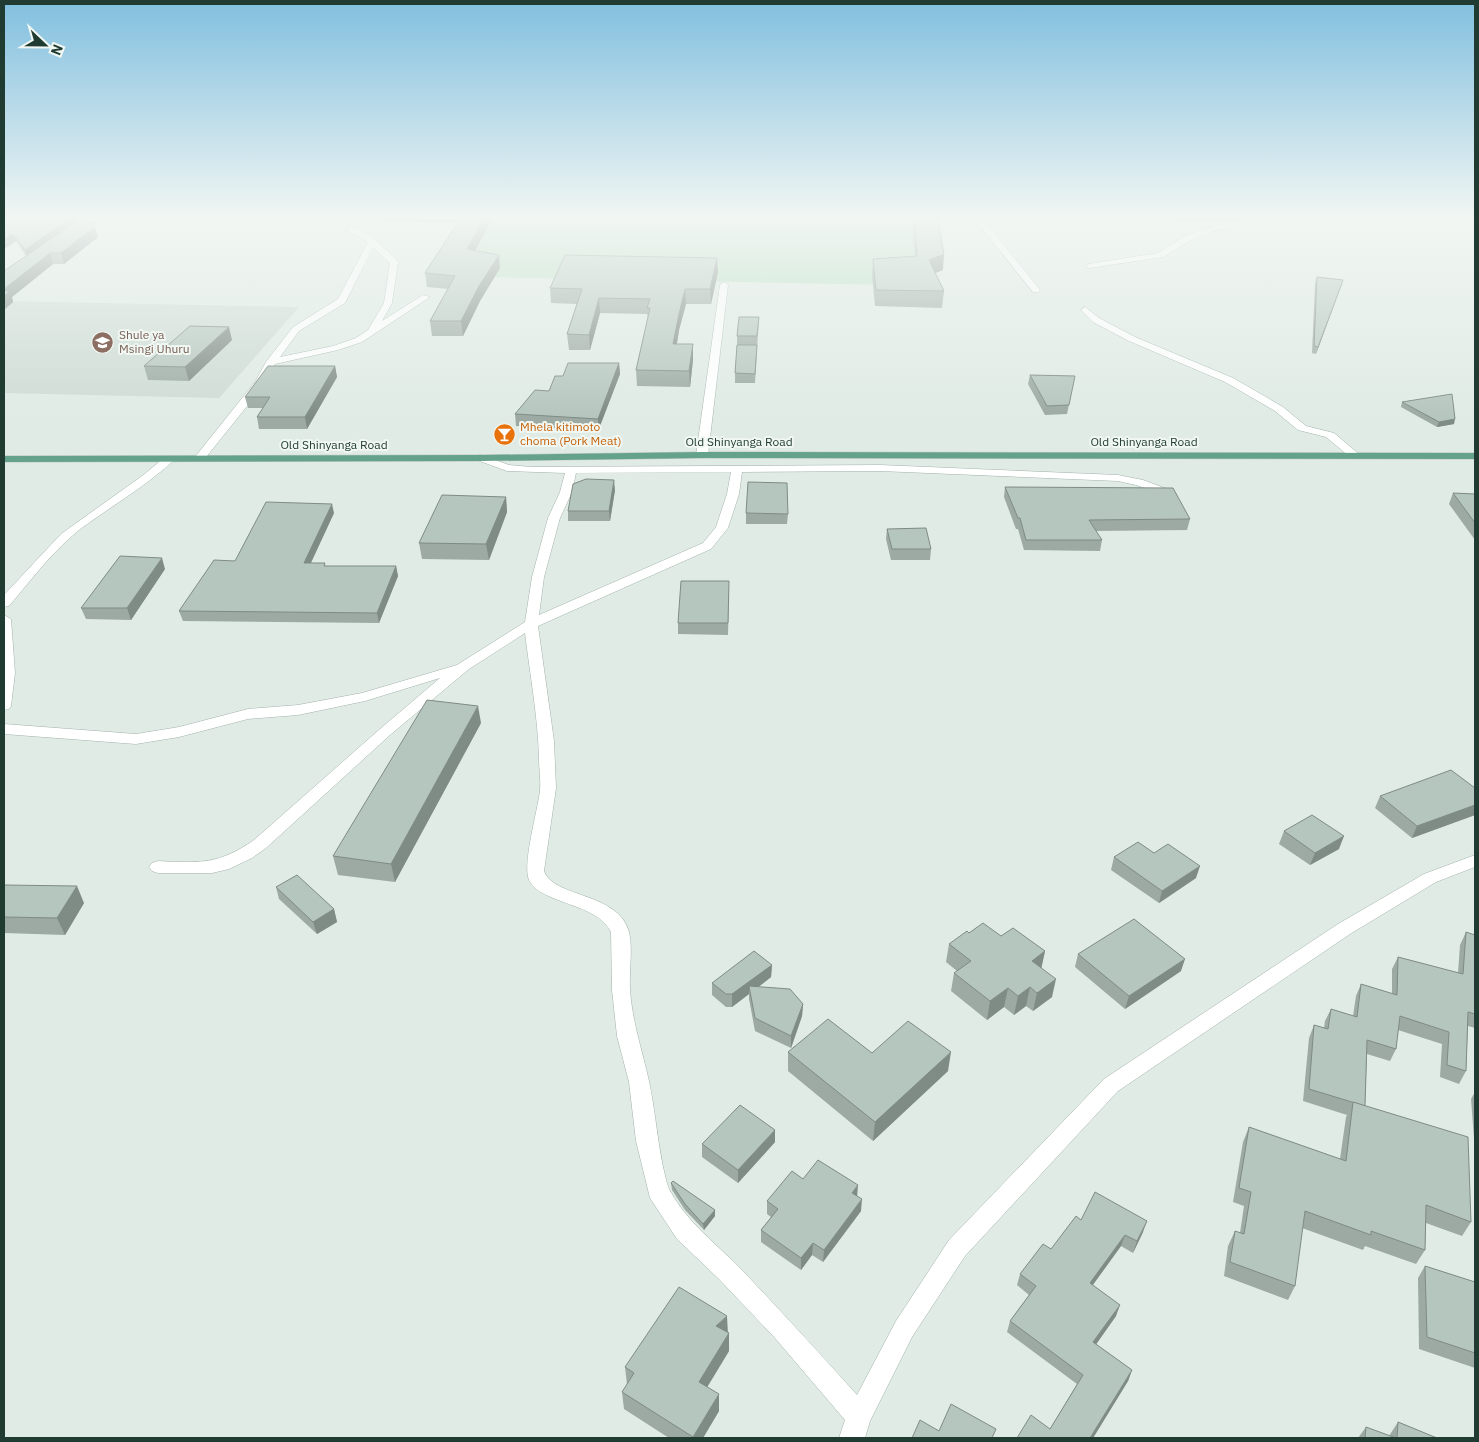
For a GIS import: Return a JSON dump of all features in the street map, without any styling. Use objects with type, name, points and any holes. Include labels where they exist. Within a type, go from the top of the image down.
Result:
[{"type":"main road","name":"Old Shinyanga Road","points":[[4,459],[168,460],[702,455],[1475,456]]},
{"type":"street","points":[[199,459],[260,383],[271,362],[296,329],[342,301],[351,283]]},
{"type":"street","points":[[371,332],[388,303],[391,283]]},
{"type":"street","points":[[1032,283],[1036,290]]},
{"type":"street","points":[[702,455],[724,284]]},
{"type":"street","points":[[271,362],[335,348],[359,340],[426,297]]},
{"type":"street","points":[[1085,310],[1096,320],[1132,339],[1229,380],[1279,409],[1302,428],[1330,436],[1354,455]]},
{"type":"street","points":[[481,458],[507,468],[571,470],[880,468],[1118,478],[1139,482],[1171,494]]},
{"type":"street","points":[[4,603],[49,551],[75,528],[149,477],[168,460]]},
{"type":"street","points":[[571,470],[566,492],[554,518],[543,560],[531,624],[546,740],[548,788],[535,871],[538,880],[547,887],[588,904],[614,919],[620,932],[621,990],[626,1027],[639,1082],[647,1141],[658,1191],[685,1232],[727,1271],[783,1330],[859,1417]]},
{"type":"street","points":[[158,867],[210,869],[240,859],[260,844],[385,732],[464,666],[531,624],[706,546],[722,528],[733,494],[737,470]]},
{"type":"street","points":[[4,619],[8,688],[4,706]]},
{"type":"street","points":[[4,728],[136,738],[179,732],[248,714],[298,710],[365,697],[464,666]]},
{"type":"street","points":[[852,1438],[859,1417],[904,1329],[957,1248],[1111,1085],[1344,929],[1430,878],[1475,861]]},
{"type":"shaded area","points":[[4,301],[299,307],[219,398],[4,393]]},
{"type":"green space","points":[[805,283],[902,283],[894,285]]},
{"type":"building","points":[[4,283],[11,283],[4,289]]},
{"type":"building","points":[[451,283],[481,283],[461,321],[430,321]]},
{"type":"building","points":[[552,283],[711,283],[710,289],[685,289],[673,344],[693,344],[689,371],[636,370],[650,308],[647,308],[650,299],[599,298],[589,335],[567,334],[582,289],[550,288]]},
{"type":"building","points":[[875,283],[940,283],[944,291],[876,290]]},
{"type":"building","points":[[1317,283],[1342,283],[1318,347],[1314,346]]},
{"type":"building","points":[[739,317],[759,317],[757,336],[737,336]]},
{"type":"building","points":[[190,326],[229,327],[185,367],[144,366]]},
{"type":"building","points":[[737,345],[757,345],[755,374],[735,373]]},
{"type":"building","points":[[568,363],[619,363],[598,419],[515,414],[535,390],[549,391],[555,376],[563,376]]},
{"type":"building","points":[[268,366],[335,366],[305,417],[257,417],[270,397],[245,397]]},
{"type":"building","points":[[1030,375],[1075,376],[1069,405],[1047,406]]},
{"type":"building","points":[[1452,394],[1455,419],[1439,422],[1402,402]]},
{"type":"building","points":[[586,479],[614,480],[609,511],[568,511],[573,484]]},
{"type":"building","points":[[748,482],[787,483],[788,514],[746,513]]},
{"type":"building","points":[[1005,487],[1173,488],[1190,519],[1089,520],[1102,540],[1026,540],[1020,518],[1018,518]]},
{"type":"building","points":[[1453,493],[1475,494],[1475,523]]},
{"type":"building","points":[[442,495],[506,497],[486,544],[419,543]]},
{"type":"building","points":[[266,502],[332,504],[304,563],[325,563],[324,566],[396,566],[377,613],[179,611],[214,560],[235,561]]},
{"type":"building","points":[[926,528],[931,549],[892,549],[887,529]]},
{"type":"building","points":[[120,556],[162,558],[127,608],[81,608]]},
{"type":"building","points":[[681,581],[729,581],[728,623],[678,623]]},
{"type":"building","points":[[427,700],[478,706],[391,864],[333,856]]},
{"type":"building","points":[[1451,770],[1475,788],[1475,805],[1417,826],[1380,796]]},
{"type":"building","points":[[1312,815],[1344,836],[1315,853],[1284,831]]},
{"type":"building","points":[[1138,842],[1154,853],[1168,844],[1200,866],[1162,891],[1114,857]]},
{"type":"building","points":[[297,875],[334,909],[313,922],[276,887]]},
{"type":"building","points":[[4,885],[77,886],[57,918],[4,917]]},
{"type":"building","points":[[1134,919],[1185,959],[1129,996],[1078,954]]},
{"type":"building","points":[[983,923],[1001,936],[1013,928],[1045,951],[1032,961],[1056,979],[1037,993],[1030,987],[1018,996],[1008,988],[990,1001],[954,973],[971,961],[949,944],[967,931],[969,933]]},
{"type":"building","points":[[1466,932],[1475,935],[1475,1014],[1468,1012],[1466,1071],[1447,1065],[1449,1032],[1400,1016],[1396,1049],[1367,1040],[1365,1106],[1309,1089],[1314,1025],[1328,1029],[1331,1009],[1357,1017],[1361,984],[1397,995],[1398,957],[1463,974]]},
{"type":"building","points":[[754,951],[772,965],[732,994],[726,994],[712,983]]},
{"type":"building","points":[[749,986],[790,989],[803,1004],[791,1036],[755,1018]]},
{"type":"building","points":[[828,1019],[872,1053],[908,1021],[951,1052],[875,1122],[788,1052]]},
{"type":"building","points":[[1353,1102],[1468,1137],[1471,1222],[1426,1205],[1425,1250],[1371,1231],[1371,1235],[1305,1211],[1295,1286],[1230,1262],[1235,1231],[1244,1234],[1251,1192],[1239,1188],[1249,1127],[1346,1161]]},
{"type":"building","points":[[740,1105],[775,1130],[738,1170],[702,1144]]},
{"type":"building","points":[[818,1160],[858,1185],[852,1193],[862,1199],[824,1250],[813,1243],[801,1258],[761,1230],[778,1209],[767,1201],[792,1171],[803,1179]]},
{"type":"building","points":[[673,1181],[715,1210],[703,1224],[685,1204],[671,1183]]},
{"type":"building","points":[[1095,1192],[1147,1221],[1137,1241],[1125,1235],[1090,1283],[1120,1305],[1093,1342],[1132,1370],[1090,1438],[1017,1438],[1031,1415],[1050,1429],[1083,1375],[1010,1321],[1036,1286],[1020,1274],[1043,1244],[1051,1249],[1076,1216],[1081,1220]]},
{"type":"building","points":[[1425,1266],[1475,1282],[1475,1353],[1427,1337]]},
{"type":"building","points":[[679,1287],[727,1316],[716,1326],[729,1333],[699,1382],[719,1394],[693,1437],[622,1392],[634,1373],[625,1367]]},
{"type":"building","points":[[951,1404],[996,1429],[992,1438],[912,1438],[920,1420],[939,1431]]},
{"type":"building","points":[[1398,1422],[1437,1438],[1397,1438]]},
{"type":"building","points":[[1366,1427],[1396,1438],[1365,1438]]},
{"type":"place","name":"Shule ya Msingi Uhuru","points":[[103,342]]},
{"type":"place","name":"Mhela kitimoto choma (Pork Meat)","points":[[504,434]]}]
